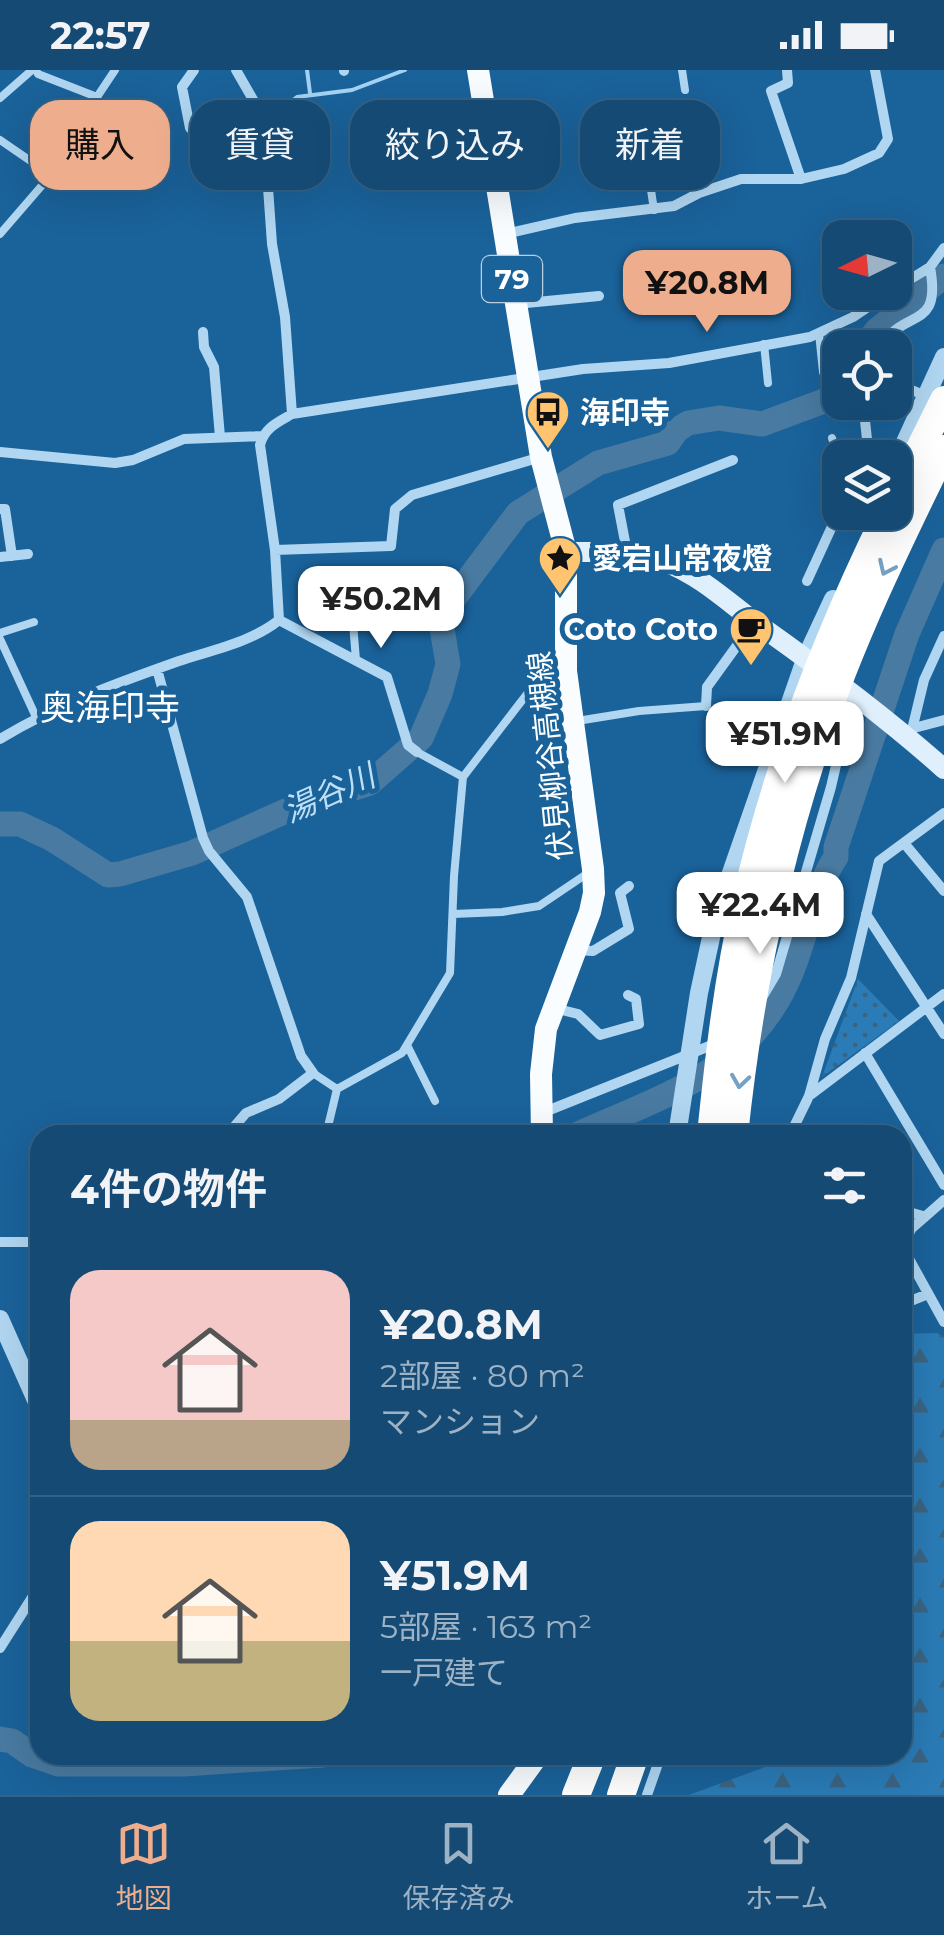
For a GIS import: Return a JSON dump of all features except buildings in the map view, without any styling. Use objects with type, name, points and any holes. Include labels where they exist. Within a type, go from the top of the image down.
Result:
[{"type":"highway","points":[[912,456],[935,398]]},
{"type":"highway","points":[[735,1125],[753,996],[790,826],[846,661],[884,570],[944,450]]},
{"type":"highway","points":[[711,1125],[729,991],[767,820],[813,683],[880,530]]},
{"type":"highway","points":[[576,1795],[588,1765]]},
{"type":"highway","points":[[620,1795],[631,1765]]},
{"type":"main road","name":"伏見柳谷高槻線","points":[[478,70],[541,457],[566,552],[566,671],[594,869],[594,894],[546,1029],[541,1074],[542,1122]]},
{"type":"main road","points":[[566,552],[628,552],[694,575],[856,699],[908,732],[944,770]]},
{"type":"main road","points":[[508,1795],[530,1765]]},
{"type":"street","points":[[190,128],[182,88],[194,70]]},
{"type":"street","points":[[236,70],[263,117],[272,244],[285,317],[292,414]]},
{"type":"street","points":[[787,70],[788,82],[771,91],[792,144],[800,179]]},
{"type":"street","points":[[505,234],[575,218],[674,206],[741,179],[800,179],[844,169],[879,154],[888,139],[875,70]]},
{"type":"street","points":[[912,279],[930,267],[944,248]]},
{"type":"street","points":[[899,330],[930,308],[935,295],[930,267]]},
{"type":"street","points":[[516,304],[599,296]]},
{"type":"street","points":[[0,452],[115,464],[184,439],[262,436],[292,414],[583,369],[669,363],[810,337],[864,310]]},
{"type":"street","points":[[203,332],[204,347],[214,367],[220,438]]},
{"type":"street","points":[[910,440],[935,398],[944,357]]},
{"type":"street","points":[[262,436],[260,456],[275,550],[279,620]]},
{"type":"street","points":[[275,550],[391,546],[396,509],[412,495],[541,457]]},
{"type":"street","points":[[628,552],[618,505],[732,460]]},
{"type":"street","points":[[0,510],[5,509],[6,557],[28,554]]},
{"type":"street","points":[[806,582],[830,530]]},
{"type":"street","points":[[679,1125],[688,1056],[715,919],[806,657],[865,530]]},
{"type":"street","points":[[279,620],[387,678],[413,748]]},
{"type":"street","points":[[0,739],[36,717],[256,634],[279,620]]},
{"type":"street","points":[[706,706],[706,687],[754,621]]},
{"type":"street","points":[[908,732],[924,680],[944,636]]},
{"type":"street","points":[[157,669],[204,838],[209,850],[247,897],[301,1056],[313,1073],[279,1099],[246,1112],[235,1125]]},
{"type":"street","points":[[542,1122],[710,1047],[735,1031],[757,1008],[776,974],[856,699]]},
{"type":"street","points":[[908,732],[944,720]]},
{"type":"street","points":[[794,1125],[809,1096],[825,1040],[851,978],[879,862],[944,813]]},
{"type":"street","points":[[904,843],[944,892]]},
{"type":"street","points":[[576,950],[594,951],[629,929],[620,893],[629,886]]},
{"type":"street","points":[[866,914],[944,1034]]},
{"type":"street","points":[[809,1096],[944,994]]},
{"type":"street","points":[[553,1008],[578,1014],[600,1036],[639,1024],[636,998],[628,995]]},
{"type":"street","points":[[865,1053],[908,1125]]},
{"type":"street","points":[[912,1132],[944,1185]]},
{"type":"street","points":[[912,1228],[944,1200]]},
{"type":"street","points":[[912,1213],[923,1216]]},
{"type":"street","points":[[0,1242],[30,1242]]},
{"type":"street","points":[[912,1265],[944,1322]]},
{"type":"street","points":[[912,1298],[928,1294]]},
{"type":"street","points":[[0,1319],[30,1378]]},
{"type":"street","points":[[0,1648],[30,1601]]},
{"type":"street","points":[[646,1795],[657,1765]]},
{"type":"lane","points":[[0,98],[34,70],[98,98],[114,70]]},
{"type":"lane","points":[[682,70],[685,90]]},
{"type":"lane","points":[[0,140],[30,160]]},
{"type":"lane","points":[[0,234],[39,190]]},
{"type":"lane","points":[[651,190],[654,210]]},
{"type":"lane","points":[[693,190],[694,196]]},
{"type":"lane","points":[[819,333],[822,356]]},
{"type":"lane","points":[[764,344],[768,383]]},
{"type":"lane","points":[[352,599],[356,660]]},
{"type":"lane","points":[[34,622],[0,636],[36,717]]},
{"type":"lane","points":[[328,1125],[337,1089],[402,1053],[450,973],[463,777],[527,694],[566,671]]},
{"type":"lane","points":[[575,721],[706,706]]},
{"type":"lane","points":[[413,748],[463,777]]},
{"type":"lane","points":[[453,914],[539,906],[594,869]]},
{"type":"lane","points":[[407,1045],[435,1101]]},
{"type":"lane","points":[[313,1073],[337,1089]]},
{"type":"green space","points":[[858,979],[899,1021],[822,1077]]},
{"type":"green space","points":[[937,1333],[944,1337],[944,1795],[689,1795],[771,1765],[912,1765],[912,1334]]},
{"type":"waterway","points":[[307,70],[310,93]]},
{"type":"waterway","points":[[293,100],[352,90],[405,70]]},
{"type":"waterway","name":"湯谷川","points":[[877,330],[944,276]]},
{"type":"waterway","name":"湯谷川","points":[[0,824],[20,824],[52,839],[108,875],[120,874],[192,853],[297,806],[370,783],[421,738],[448,664],[440,617],[518,513],[598,463],[668,443],[688,423],[719,418],[762,424],[822,402]]},
{"type":"waterway","points":[[599,1125],[702,1076],[753,1034],[774,1006],[791,973],[817,897],[836,857],[836,847],[907,634],[944,550]]},
{"type":"waterway","points":[[0,1739],[12,1741],[30,1754]]},
{"type":"place","name":"海印寺","points":[[548,450]]},
{"type":"place","name":"愛宕山常夜燈","points":[[560,596]]},
{"type":"place","name":"Coto Coto","points":[[751,667]]},
{"type":"district","name":"奥海印寺","points":[[110,707]]}]
